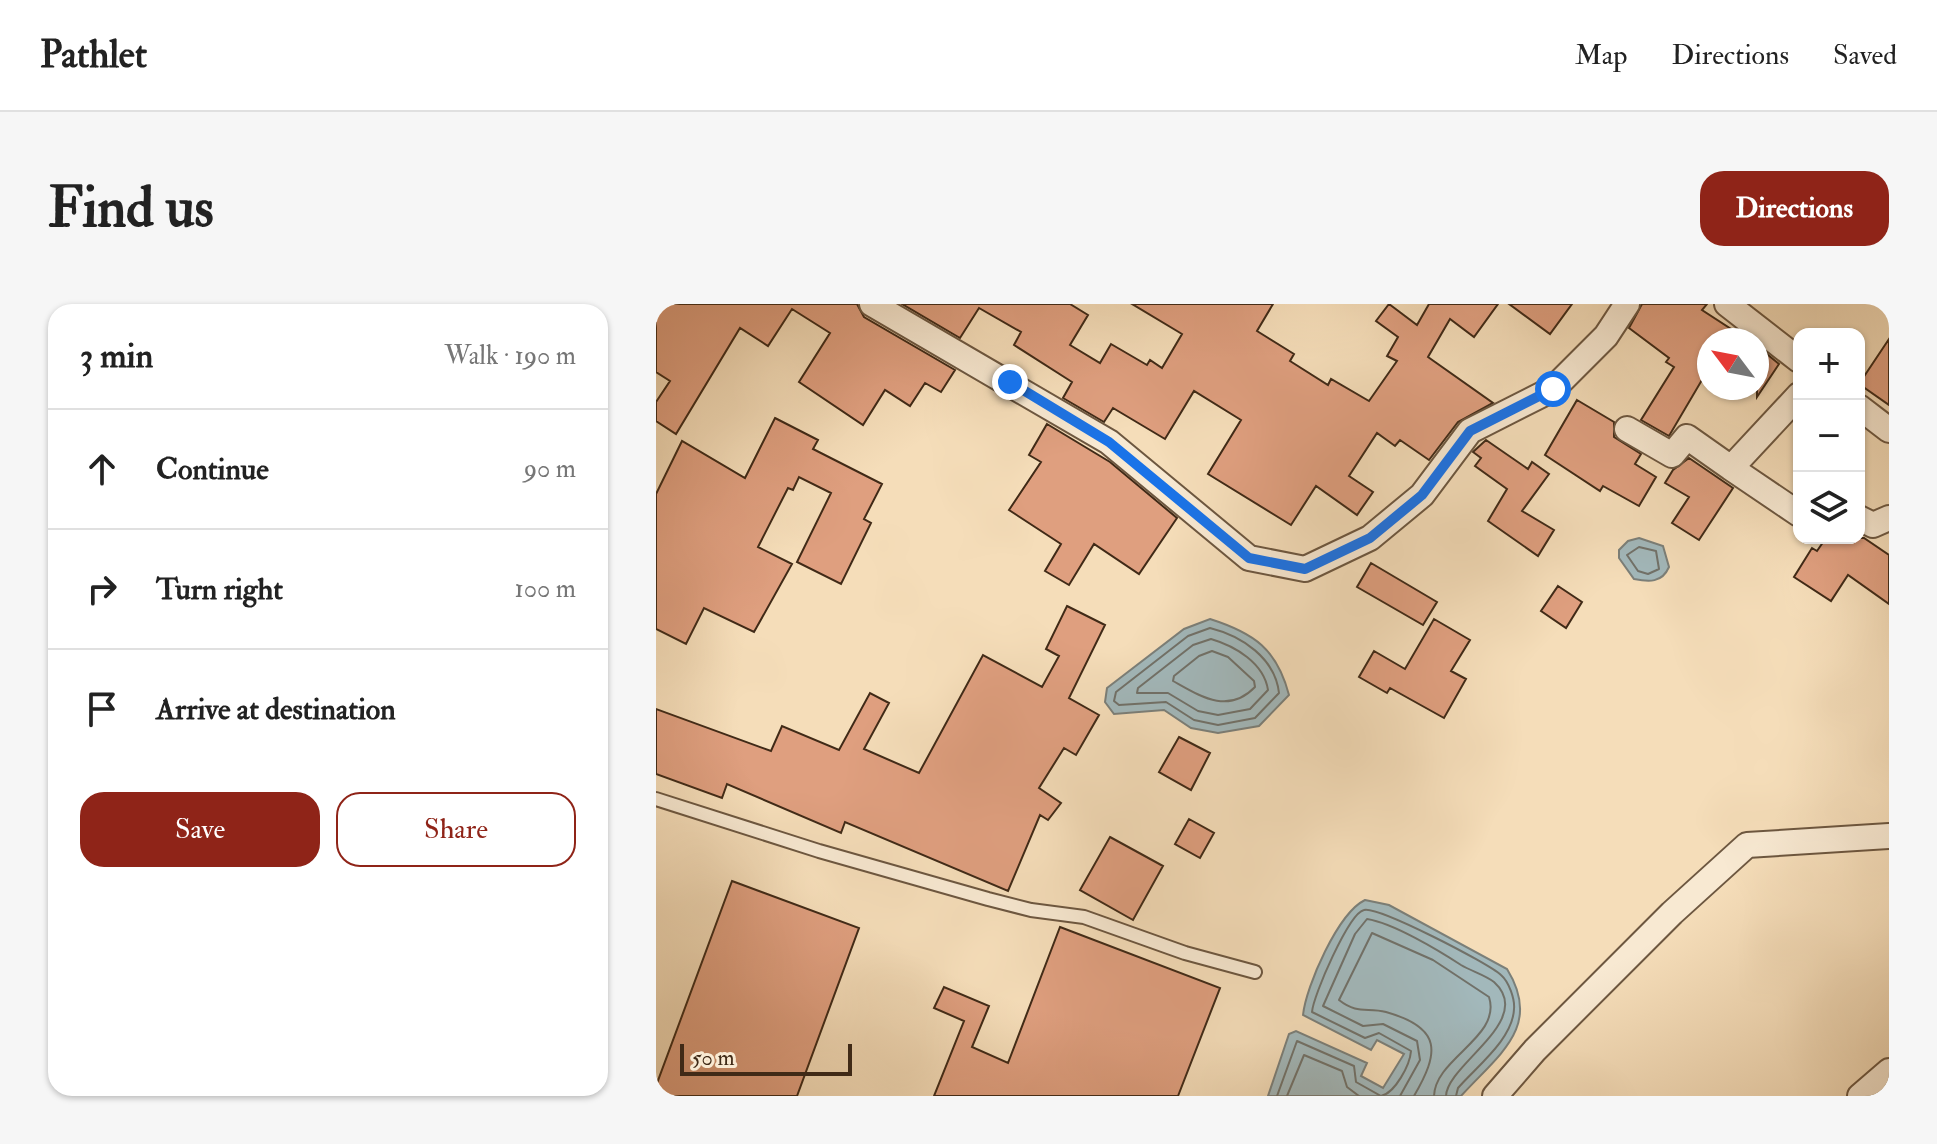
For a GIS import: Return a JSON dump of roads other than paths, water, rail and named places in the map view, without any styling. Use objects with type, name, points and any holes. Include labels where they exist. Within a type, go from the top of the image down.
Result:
[{"type":"street","points":[[872,304],[1109,442],[1249,558],[1305,569],[1370,538],[1422,495],[1470,431],[1553,389],[1606,336],[1627,304]]},
{"type":"street","points":[[1727,304],[1793,355]]},
{"type":"street","points":[[1731,468],[1794,400]]},
{"type":"street","points":[[1865,412],[1889,430]]},
{"type":"street","points":[[1627,429],[1672,455],[1687,437],[1793,510]]},
{"type":"street","points":[[1865,521],[1873,525],[1889,518]]},
{"type":"street","points":[[1495,1096],[1535,1050],[1747,845],[1889,836]]},
{"type":"street","points":[[1860,1096],[1889,1071]]},
{"type":"lane","points":[[656,799],[972,895],[1031,910],[1084,917],[1185,953],[1255,972]]},
{"type":"water","points":[[1639,538],[1663,546],[1669,567],[1659,579],[1634,579],[1619,558],[1619,550],[1628,541]]},
{"type":"water","points":[[1210,619],[1239,630],[1262,645],[1284,679],[1289,695],[1259,726],[1218,733],[1191,728],[1164,710],[1114,714],[1105,702],[1107,688],[1184,629]]},
{"type":"water","points":[[1365,900],[1389,905],[1507,969],[1517,989],[1520,1008],[1518,1024],[1511,1039],[1461,1096],[1268,1096],[1289,1034],[1296,1031],[1367,1063],[1361,1076],[1383,1088],[1404,1054],[1377,1040],[1371,1050],[1303,1015],[1310,987],[1334,934],[1344,919]]}]
